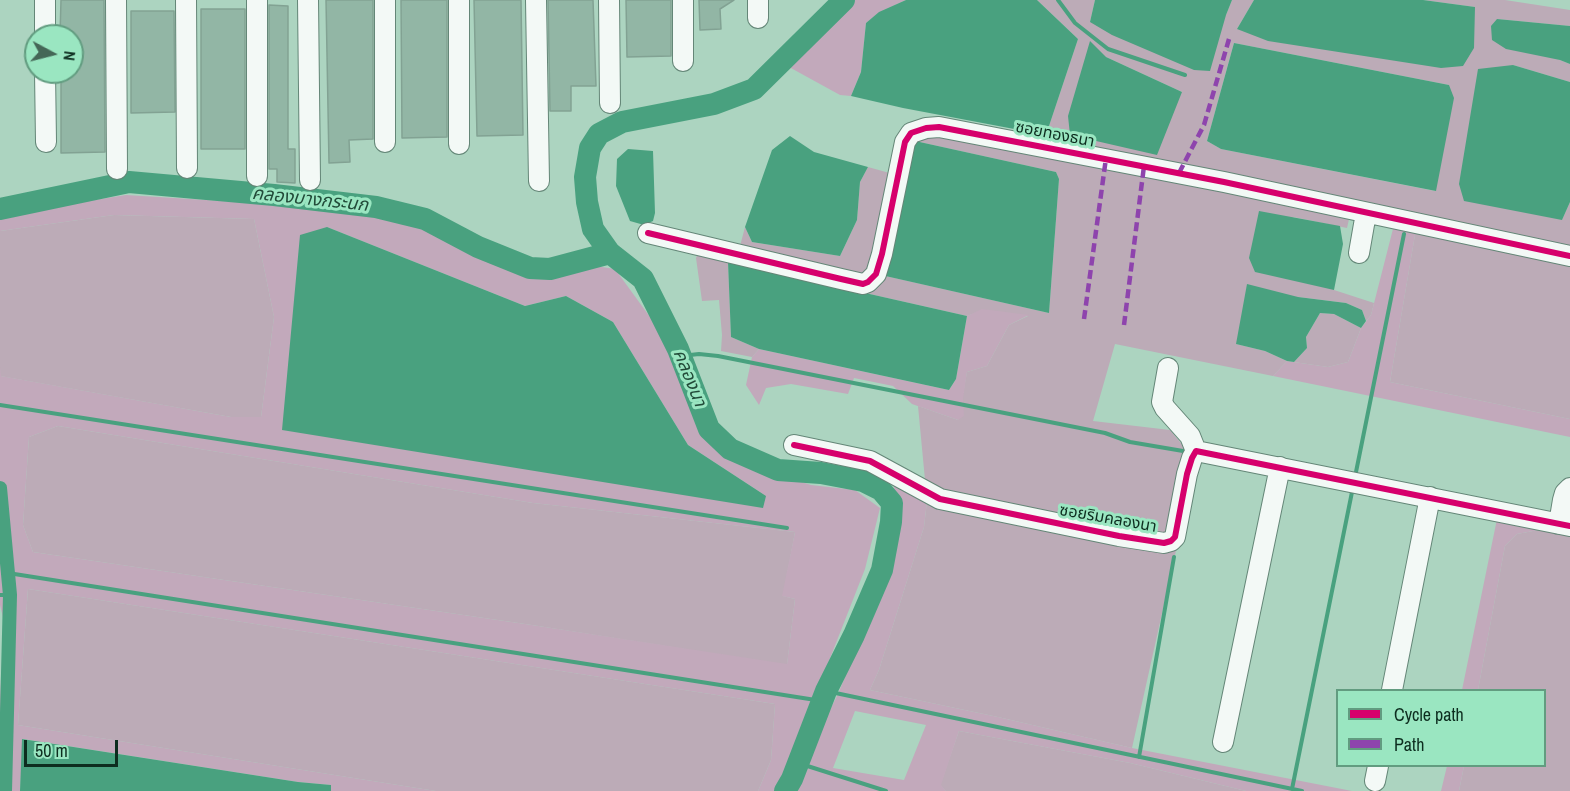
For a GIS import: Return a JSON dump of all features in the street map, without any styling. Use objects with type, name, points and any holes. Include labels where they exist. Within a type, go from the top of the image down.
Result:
[{"type":"street","points":[[45,0],[45,24]]},
{"type":"street","points":[[116,0],[117,169]]},
{"type":"street","points":[[186,0],[187,168]]},
{"type":"street","points":[[257,0],[257,176]]},
{"type":"street","points":[[308,0],[310,180]]},
{"type":"street","points":[[385,0],[385,142]]},
{"type":"street","points":[[459,0],[459,144]]},
{"type":"street","points":[[536,0],[539,181]]},
{"type":"street","points":[[609,0],[610,103]]},
{"type":"street","points":[[683,0],[683,61]]},
{"type":"street","points":[[45,84],[46,142]]},
{"type":"street","name":"ซอยทองธนา","points":[[648,233],[863,284],[873,279],[882,254],[905,142],[911,133],[939,127],[1224,182],[1570,256]]},
{"type":"street","points":[[1359,253],[1366,213]]},
{"type":"street","points":[[1168,368],[1162,402],[1190,436],[1196,451],[1564,525],[1563,500],[1570,488]]},
{"type":"street","name":"ซอยริมคลองนา","points":[[794,446],[870,461],[940,499],[1119,536],[1164,543],[1171,542],[1175,537],[1187,474],[1196,451]]},
{"type":"street","points":[[1223,742],[1280,467]]},
{"type":"street","points":[[1392,689],[1430,497]]},
{"type":"shaded area","points":[[855,0],[906,0],[880,12],[866,23],[861,72],[851,96],[840,95],[789,67]]},
{"type":"shaded area","points":[[906,0],[1037,0],[1078,39],[1046,135],[851,96],[861,72],[866,23],[879,12]]},
{"type":"shaded area","points":[[1037,0],[1095,0],[1090,22],[1226,15],[1232,0],[1254,0],[1237,29],[1475,7],[1423,0],[1505,0],[1570,10],[1570,26],[1497,19],[1560,60],[1570,64],[1570,82],[1513,65],[1562,220],[1570,202],[1570,250],[1061,143],[1046,135],[1078,39]],"holes":[[[1234,43],[1449,85],[1435,191],[1221,149],[1207,141]],[[1106,57],[1182,92],[1070,135]]]},
{"type":"shaded area","points":[[1095,0],[1232,0],[1210,71],[1194,70],[1112,35],[1090,22]]},
{"type":"shaded area","points":[[1254,0],[1423,0],[1475,7],[1474,48],[1463,66],[1441,68],[1268,41],[1237,29]]},
{"type":"shaded area","points":[[1497,19],[1570,26],[1570,64],[1506,49],[1492,40],[1491,26]]},
{"type":"shaded area","points":[[1090,41],[1106,57],[1182,92],[1157,155],[1070,135],[1068,116]]},
{"type":"shaded area","points":[[1234,43],[1449,85],[1454,98],[1436,191],[1221,149],[1207,141]]},
{"type":"shaded area","points":[[1513,65],[1570,82],[1570,202],[1562,220],[1464,201],[1459,184],[1478,69]]},
{"type":"shaded area","points":[[934,132],[1350,215],[1347,228],[1293,217],[1334,290],[1374,303],[1371,315],[1366,321],[1362,310],[1346,303],[1298,297],[1236,344],[1265,351],[1287,361],[1273,376],[1115,344],[1093,421],[1170,430],[1196,461],[1132,748],[870,690],[879,670],[924,527],[927,501],[918,406],[958,420],[967,372],[987,366],[1009,325],[1028,316],[983,310],[967,316],[728,262],[731,337],[759,349],[752,357],[721,351],[719,300],[702,301],[696,258],[703,242],[739,250],[745,227],[752,242],[840,256],[857,220],[860,182],[868,167],[893,174],[868,272],[1049,313],[1059,179],[1056,172],[915,141]]},
{"type":"shaded area","points":[[790,136],[814,152],[868,167],[860,182],[857,220],[840,256],[752,242],[745,227],[772,150]]},
{"type":"shaded area","points":[[915,141],[1056,172],[1059,179],[1049,313],[881,275]]},
{"type":"shaded area","points":[[628,149],[653,151],[655,213],[653,221],[644,225],[630,221],[616,186],[617,159]]},
{"type":"shaded area","points":[[126,195],[271,204],[391,217],[489,255],[534,277],[595,266],[615,269],[658,328],[701,423],[744,463],[811,485],[855,490],[880,508],[865,569],[778,791],[758,791],[771,760],[775,704],[28,589],[18,725],[436,791],[331,791],[331,785],[298,782],[23,739],[20,791],[0,791],[0,696],[4,622],[0,605],[0,367],[1,376],[231,417],[261,417],[274,317],[254,219],[114,215],[0,231],[0,215]],"holes":[[[327,227],[525,306],[566,296],[613,322],[688,445],[766,496]],[[58,426],[533,503],[795,532],[782,596],[795,599],[787,664],[33,552],[23,525],[29,437]]]},
{"type":"shaded area","points":[[1259,211],[1340,226],[1343,244],[1334,290],[1255,272],[1249,258]]},
{"type":"shaded area","points":[[114,215],[254,219],[274,317],[261,417],[231,417],[0,376],[0,231]]},
{"type":"shaded area","points":[[1394,225],[1416,229],[1390,382],[1570,419],[1570,437],[1273,376],[1287,361],[1328,367],[1348,362],[1361,328],[1371,315]]},
{"type":"shaded area","points":[[327,227],[525,306],[566,296],[613,322],[688,445],[766,496],[763,508],[282,430],[300,235]]},
{"type":"shaded area","points":[[1416,229],[1570,261],[1570,419],[1390,382]]},
{"type":"shaded area","points":[[728,262],[967,316],[956,379],[949,390],[759,349],[731,337]]},
{"type":"shaded area","points":[[1247,284],[1298,297],[1346,303],[1362,310],[1366,321],[1361,328],[1334,314],[1320,313],[1306,337],[1307,348],[1294,362],[1287,361],[1265,351],[1236,344]]},
{"type":"shaded area","points":[[982,309],[1029,315],[1009,325],[987,366],[967,372],[963,399],[964,416],[958,420],[912,404],[893,386],[854,378],[848,394],[791,384],[766,388],[759,405],[746,385],[752,357],[759,349],[949,390],[956,379],[967,316]]},
{"type":"shaded area","points":[[1320,313],[1334,314],[1361,328],[1348,362],[1328,367],[1294,362],[1307,348],[1306,337]]},
{"type":"shaded area","points":[[58,426],[533,503],[795,532],[783,596],[795,599],[787,665],[33,552],[23,525],[29,437]]},
{"type":"shaded area","points":[[893,481],[927,501],[924,527],[879,670],[870,690],[1132,748],[1352,791],[1246,791],[1130,763],[959,731],[941,785],[946,791],[789,791],[838,694],[893,559],[899,519]],"holes":[[[855,711],[926,725],[904,780],[833,768]]]},
{"type":"shaded area","points":[[1497,519],[1544,529],[1517,534],[1505,546],[1478,689],[1462,689]]},
{"type":"shaded area","points":[[1544,529],[1570,534],[1570,791],[1459,791],[1464,767],[1546,767],[1546,689],[1478,689],[1505,546],[1517,534]]},
{"type":"shaded area","points":[[28,589],[775,704],[771,760],[758,791],[436,791],[18,725]]},
{"type":"shaded area","points":[[959,731],[1130,763],[1246,791],[946,791],[940,785]]},
{"type":"shaded area","points":[[22,739],[298,782],[331,785],[331,791],[20,791]]},
{"type":"shaded area","points":[[1447,767],[1464,767],[1459,791],[1441,791]]},
{"type":"building","points":[[61,0],[104,0],[105,152],[61,153],[61,84],[84,84],[84,24],[60,24]]},
{"type":"building","points":[[326,0],[373,0],[373,139],[349,140],[350,162],[329,163]]},
{"type":"building","points":[[401,0],[447,0],[447,137],[402,138]]},
{"type":"building","points":[[474,0],[521,0],[523,135],[477,136]]},
{"type":"building","points":[[548,0],[593,0],[596,86],[571,86],[571,111],[550,111]]},
{"type":"building","points":[[626,0],[671,0],[671,56],[627,57]]},
{"type":"building","points":[[699,0],[734,0],[720,9],[721,29],[700,30]]},
{"type":"building","points":[[269,5],[288,6],[288,149],[295,149],[295,183],[277,182],[277,169],[269,169]]},
{"type":"building","points":[[201,9],[245,9],[245,149],[201,149]]},
{"type":"building","points":[[131,11],[174,11],[175,112],[131,113]]},
{"type":"waterway","name":"คลองนา","points":[[785,791],[792,779],[826,691],[854,635],[882,570],[891,522],[892,503],[881,490],[863,481],[821,473],[778,470],[730,449],[709,429],[678,349],[643,279],[610,253],[593,229],[587,202],[585,177],[590,148],[599,134],[622,122],[714,104],[754,89],[844,0]]},
{"type":"waterway","points":[[1058,0],[1075,23],[1108,49],[1185,75]]},
{"type":"waterway","name":"คลองบางกระนก","points":[[0,209],[129,182],[376,207],[425,219],[478,247],[530,268],[550,269],[610,253]]},
{"type":"waterway","points":[[1356,472],[1404,234]]},
{"type":"waterway","points":[[681,356],[699,354],[718,356],[1105,433],[1130,442],[1183,451]]},
{"type":"waterway","points":[[0,405],[787,528]]},
{"type":"waterway","points":[[0,488],[10,595],[5,791]]},
{"type":"waterway","points":[[1292,789],[1352,492]]},
{"type":"waterway","points":[[1139,757],[1174,557]]},
{"type":"waterway","points":[[8,573],[822,701]]},
{"type":"waterway","points":[[0,595],[10,595]]},
{"type":"waterway","points":[[826,691],[1302,791]]},
{"type":"waterway","points":[[798,763],[886,791]]},
{"type":"marked path","points":[[1179,173],[1204,125],[1229,39]]},
{"type":"marked path","points":[[1084,319],[1106,158]]},
{"type":"marked path","points":[[1124,325],[1144,166]]},
{"type":"cycle path","points":[[648,233],[863,284],[876,274],[882,254],[905,142],[911,133],[939,127],[1224,182],[1570,256]]},
{"type":"cycle path","points":[[794,445],[870,461],[940,499],[1119,536],[1164,543],[1175,537],[1187,474],[1196,451],[1570,526]]}]
